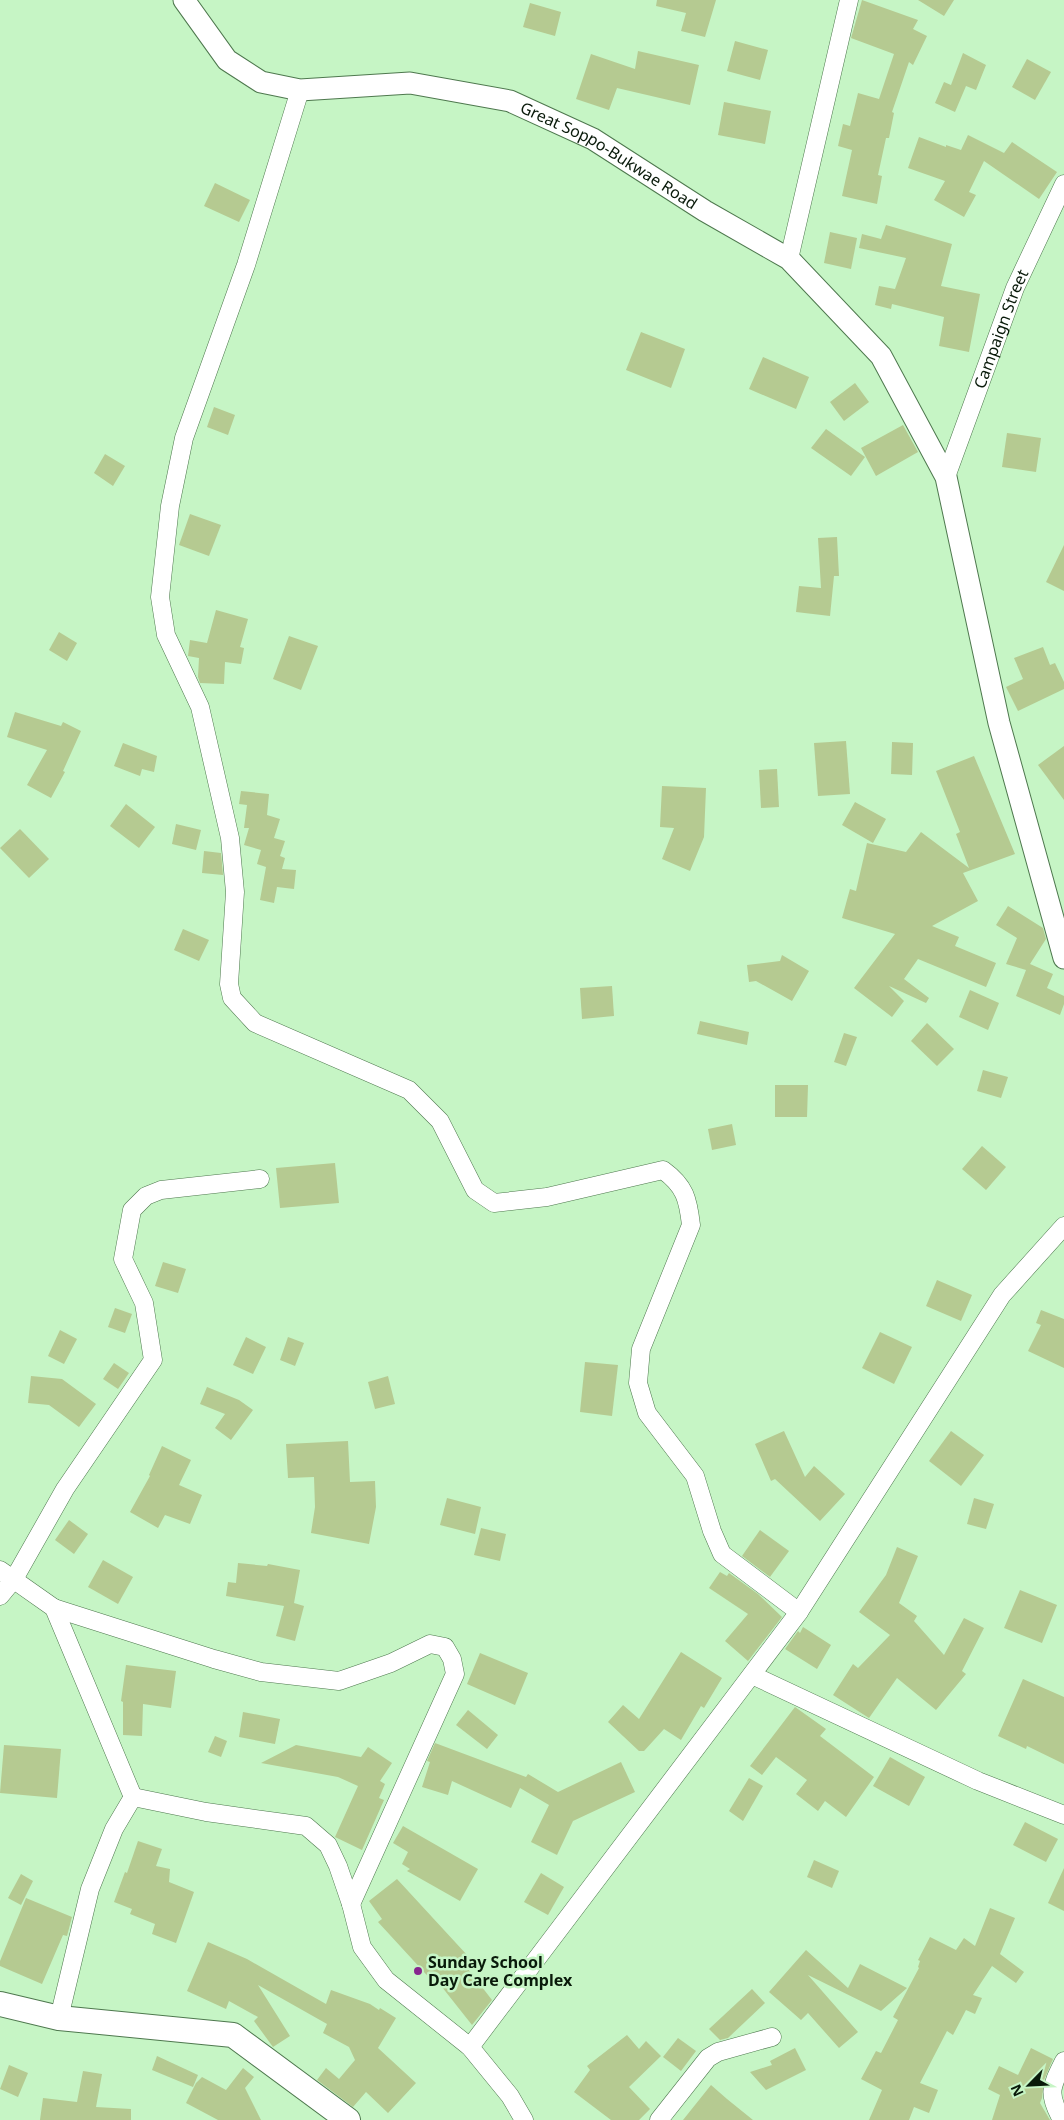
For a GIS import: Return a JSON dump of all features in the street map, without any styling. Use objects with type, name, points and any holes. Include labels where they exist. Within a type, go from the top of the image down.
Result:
[{"type":"main road","points":[[0,2004],[59,2018],[233,2034],[348,2120]]},
{"type":"street","name":"Great Soppo-Bukwae Road","points":[[184,0],[227,60],[261,82],[300,90],[410,83],[510,101],[593,139],[705,211],[789,259],[881,356],[946,477],[1000,723],[1064,958]]},
{"type":"street","points":[[789,259],[849,0]]},
{"type":"street","points":[[300,90],[246,265],[184,438],[170,506],[160,597],[166,636],[200,707],[230,838],[236,892],[229,984],[232,998],[255,1023],[409,1090],[440,1121],[475,1190],[494,1203],[548,1198],[663,1170],[678,1180],[689,1204],[691,1225],[641,1348],[638,1383],[647,1413],[694,1476],[712,1531],[722,1554],[799,1612]]},
{"type":"street","name":"Campaign Street","points":[[946,477],[1015,288],[1064,184]]},
{"type":"street","points":[[0,1596],[7,1575],[153,1360],[144,1303],[123,1259],[132,1210],[146,1196],[161,1190],[260,1179]]},
{"type":"street","points":[[470,2047],[799,1612],[1002,1295],[1064,1226]]},
{"type":"street","points":[[7,1575],[54,1608],[261,1672],[339,1680],[391,1663],[430,1644],[445,1647],[452,1658],[455,1674],[351,1904]]},
{"type":"street","points":[[54,1608],[133,1798]]},
{"type":"street","points":[[752,1675],[969,1777],[1064,1815]]},
{"type":"street","points":[[133,1798],[206,1812],[306,1826],[328,1845],[338,1866],[351,1904],[362,1947],[386,1980],[470,2047],[510,2096],[524,2120]]},
{"type":"street","points":[[59,2018],[90,1889],[114,1830],[133,1798]]},
{"type":"street","points":[[659,2120],[708,2058],[718,2052],[772,2037]]},
{"type":"street","points":[[1062,2120],[1053,2104],[1052,2086],[1064,2061]]},
{"type":"building","points":[[657,0],[716,0],[705,37],[681,31],[686,13],[656,6]]},
{"type":"building","points":[[862,0],[918,20],[913,29],[927,36],[913,65],[909,62],[892,112],[894,113],[889,138],[886,138],[878,175],[882,176],[877,204],[842,196],[852,150],[838,146],[843,124],[850,126],[858,93],[879,99],[894,54],[851,38]]},
{"type":"building","points":[[918,0],[954,0],[944,16]]},
{"type":"building","points":[[530,3],[561,12],[555,36],[523,27]]},
{"type":"building","points":[[735,41],[768,50],[760,80],[727,71]]},
{"type":"building","points":[[638,51],[699,65],[690,105],[617,88],[609,110],[576,99],[591,54],[635,69]]},
{"type":"building","points":[[963,53],[986,65],[976,90],[966,86],[955,112],[935,103],[944,82],[951,85]]},
{"type":"building","points":[[1027,59],[1051,72],[1035,100],[1012,87]]},
{"type":"building","points":[[724,102],[771,111],[765,144],[718,135]]},
{"type":"building","points":[[968,135],[1004,153],[1012,142],[1057,172],[1039,199],[984,161],[969,192],[976,195],[964,217],[934,200],[945,181],[908,168],[919,137],[946,147],[946,145],[961,150]]},
{"type":"building","points":[[215,183],[250,200],[239,222],[204,206]]},
{"type":"building","points":[[886,225],[952,244],[941,286],[980,294],[969,352],[939,346],[944,317],[892,304],[891,309],[875,305],[879,286],[895,289],[906,258],[859,248],[862,234],[881,239]]},
{"type":"building","points":[[830,232],[857,238],[851,269],[824,263]]},
{"type":"building","points":[[641,332],[685,349],[671,388],[626,370]]},
{"type":"building","points":[[763,357],[809,377],[796,409],[749,389]]},
{"type":"building","points":[[855,383],[869,402],[844,421],[830,402]]},
{"type":"building","points":[[214,407],[235,415],[228,435],[207,427]]},
{"type":"building","points":[[903,425],[918,452],[876,476],[861,448]]},
{"type":"building","points":[[826,429],[865,457],[851,476],[811,448]]},
{"type":"building","points":[[1007,433],[1041,438],[1036,472],[1002,467]]},
{"type":"building","points":[[105,454],[125,466],[113,486],[94,473]]},
{"type":"building","points":[[190,514],[221,525],[209,556],[179,545]]},
{"type":"building","points":[[837,537],[839,576],[834,576],[830,616],[796,612],[799,586],[821,588],[818,538]]},
{"type":"building","points":[[1064,545],[1064,591],[1046,582]]},
{"type":"building","points":[[216,610],[248,619],[240,647],[244,648],[241,664],[225,662],[224,684],[200,683],[198,677],[199,658],[188,656],[190,640],[207,643]]},
{"type":"building","points":[[59,632],[77,643],[67,661],[49,650]]},
{"type":"building","points":[[289,636],[318,646],[301,690],[273,679]]},
{"type":"building","points":[[1043,647],[1050,665],[1055,663],[1064,682],[1064,689],[1018,711],[1006,687],[1023,679],[1014,658]]},
{"type":"building","points":[[15,712],[61,726],[63,722],[81,731],[63,771],[65,772],[51,798],[27,785],[47,750],[7,737]]},
{"type":"building","points":[[846,741],[850,794],[818,796],[814,743]]},
{"type":"building","points":[[892,742],[913,743],[912,775],[891,774]]},
{"type":"building","points":[[123,743],[157,756],[154,772],[142,769],[140,776],[114,766]]},
{"type":"building","points":[[1064,746],[1064,800],[1038,765]]},
{"type":"building","points":[[974,756],[1015,854],[963,873],[978,901],[932,926],[959,937],[955,946],[996,963],[986,987],[918,959],[904,979],[929,998],[926,1003],[889,986],[904,1001],[892,1017],[854,988],[895,934],[842,918],[850,889],[856,891],[867,843],[906,852],[921,832],[969,868],[956,834],[960,832],[936,771]]},
{"type":"building","points":[[777,769],[779,807],[761,808],[759,770]]},
{"type":"building","points":[[662,786],[706,788],[704,837],[690,871],[662,859],[674,828],[660,827]]},
{"type":"building","points":[[241,791],[269,794],[267,815],[280,819],[274,838],[285,841],[280,856],[285,858],[282,869],[296,870],[294,889],[277,887],[274,903],[260,900],[266,867],[257,864],[261,850],[244,845],[249,828],[244,828],[247,805],[239,804]]},
{"type":"building","points":[[855,802],[886,819],[873,843],[842,825]]},
{"type":"building","points":[[126,804],[155,827],[139,848],[110,826]]},
{"type":"building","points":[[176,824],[201,830],[196,850],[172,844]]},
{"type":"building","points":[[20,829],[49,859],[29,878],[0,848]]},
{"type":"building","points":[[204,851],[221,853],[223,875],[202,873]]},
{"type":"building","points":[[1008,906],[1043,928],[1046,939],[1030,964],[1053,974],[1047,988],[1064,996],[1064,1004],[1060,1015],[1016,996],[1026,970],[1006,964],[1017,938],[996,925]]},
{"type":"building","points":[[183,929],[209,940],[199,961],[174,950]]},
{"type":"building","points":[[782,955],[809,971],[792,1001],[756,981],[749,982],[747,965],[780,961]]},
{"type":"building","points":[[612,986],[614,1016],[582,1019],[580,988]]},
{"type":"building","points":[[970,990],[999,1003],[988,1030],[959,1017]]},
{"type":"building","points":[[700,1021],[749,1032],[747,1045],[697,1034]]},
{"type":"building","points":[[927,1023],[954,1049],[937,1066],[911,1041]]},
{"type":"building","points":[[844,1033],[857,1037],[846,1066],[834,1062]]},
{"type":"building","points":[[983,1070],[1008,1077],[1001,1098],[977,1091]]},
{"type":"building","points":[[775,1085],[808,1085],[807,1117],[775,1117]]},
{"type":"building","points":[[732,1124],[736,1145],[712,1150],[708,1129]]},
{"type":"building","points":[[982,1146],[1006,1167],[986,1190],[962,1169]]},
{"type":"building","points":[[335,1163],[339,1203],[280,1208],[276,1168]]},
{"type":"building","points":[[163,1262],[186,1269],[178,1293],[155,1286]]},
{"type":"building","points":[[937,1280],[972,1295],[961,1321],[926,1306]]},
{"type":"building","points":[[115,1308],[132,1314],[125,1333],[108,1327]]},
{"type":"building","points":[[1041,1310],[1064,1319],[1064,1368],[1028,1351],[1041,1325],[1036,1323]]},
{"type":"building","points":[[60,1330],[77,1339],[64,1364],[48,1356]]},
{"type":"building","points":[[880,1332],[912,1347],[894,1384],[862,1368]]},
{"type":"building","points":[[246,1337],[266,1347],[253,1374],[233,1365]]},
{"type":"building","points":[[288,1337],[304,1343],[295,1366],[280,1360]]},
{"type":"building","points":[[585,1362],[618,1365],[612,1416],[580,1412]]},
{"type":"building","points":[[114,1363],[129,1373],[118,1389],[103,1379]]},
{"type":"building","points":[[31,1376],[62,1379],[96,1404],[79,1427],[49,1405],[28,1403]]},
{"type":"building","points":[[388,1376],[395,1404],[375,1409],[368,1382]]},
{"type":"building","points":[[207,1387],[239,1400],[253,1410],[231,1440],[215,1428],[225,1414],[200,1404]]},
{"type":"building","points":[[784,1431],[805,1477],[814,1466],[845,1494],[820,1521],[775,1479],[771,1481],[755,1444]]},
{"type":"building","points":[[951,1431],[984,1455],[961,1486],[929,1461]]},
{"type":"building","points":[[348,1441],[350,1482],[375,1481],[376,1507],[369,1544],[311,1533],[315,1507],[314,1477],[288,1478],[286,1444]]},
{"type":"building","points":[[162,1446],[191,1460],[179,1485],[202,1495],[190,1524],[165,1515],[158,1528],[130,1512],[150,1476]]},
{"type":"building","points":[[447,1498],[481,1507],[475,1534],[440,1525]]},
{"type":"building","points":[[974,1498],[994,1504],[986,1529],[967,1524]]},
{"type":"building","points":[[69,1520],[88,1534],[74,1554],[55,1540]]},
{"type":"building","points":[[481,1528],[506,1534],[500,1561],[474,1555]]},
{"type":"building","points":[[760,1530],[789,1551],[770,1577],[742,1556]]},
{"type":"building","points":[[897,1547],[918,1556],[899,1603],[917,1616],[914,1621],[944,1655],[964,1618],[984,1628],[962,1671],[966,1674],[936,1710],[897,1678],[869,1718],[833,1695],[853,1664],[858,1668],[890,1635],[859,1612],[886,1575]]},
{"type":"building","points":[[103,1560],[133,1577],[118,1604],[88,1587]]},
{"type":"building","points":[[238,1563],[267,1566],[268,1564],[300,1570],[294,1603],[304,1606],[295,1641],[276,1636],[284,1606],[226,1596],[228,1582],[236,1583]]},
{"type":"building","points":[[720,1572],[727,1576],[729,1573],[758,1594],[782,1617],[748,1661],[725,1641],[748,1614],[709,1588]]},
{"type":"building","points":[[1020,1590],[1057,1605],[1042,1643],[1004,1628]]},
{"type":"building","points":[[803,1627],[831,1645],[817,1669],[785,1649]]},
{"type":"building","points":[[681,1652],[722,1678],[704,1708],[701,1706],[681,1740],[664,1729],[644,1751],[639,1751],[608,1722],[623,1705],[639,1719]]},
{"type":"building","points":[[480,1653],[528,1673],[515,1705],[467,1684]]},
{"type":"building","points":[[126,1665],[176,1671],[171,1708],[143,1704],[142,1736],[123,1735],[123,1702],[121,1701]]},
{"type":"building","points":[[1023,1679],[1064,1697],[1064,1764],[1027,1746],[1026,1749],[998,1736]]},
{"type":"building","points":[[795,1707],[826,1729],[820,1736],[874,1777],[846,1817],[825,1801],[818,1811],[796,1794],[807,1780],[776,1757],[762,1775],[750,1766]]},
{"type":"building","points":[[468,1710],[498,1735],[487,1749],[456,1725]]},
{"type":"building","points":[[243,1712],[280,1719],[275,1744],[239,1737]]},
{"type":"building","points":[[215,1736],[227,1741],[221,1757],[208,1752]]},
{"type":"building","points":[[435,1743],[526,1777],[528,1774],[558,1792],[621,1762],[635,1792],[573,1821],[557,1855],[531,1842],[549,1805],[520,1788],[511,1808],[452,1781],[448,1795],[422,1787],[430,1762],[427,1761]]},
{"type":"building","points":[[4,1745],[61,1749],[57,1798],[0,1793]]},
{"type":"building","points":[[296,1745],[361,1757],[368,1747],[392,1763],[380,1781],[385,1784],[379,1798],[384,1800],[362,1850],[335,1837],[358,1786],[338,1777],[261,1763]]},
{"type":"building","points":[[890,1757],[925,1777],[909,1806],[873,1786]]},
{"type":"building","points":[[749,1778],[763,1786],[743,1821],[729,1811]]},
{"type":"building","points":[[1025,1822],[1058,1839],[1046,1862],[1013,1845]]},
{"type":"building","points":[[403,1826],[478,1869],[460,1901],[407,1871],[410,1869],[402,1864],[408,1852],[393,1843]]},
{"type":"building","points":[[138,1841],[162,1849],[156,1866],[170,1869],[169,1882],[194,1892],[176,1943],[152,1934],[155,1924],[130,1914],[132,1909],[114,1902]]},
{"type":"building","points":[[814,1860],[839,1871],[832,1888],[807,1877]]},
{"type":"building","points":[[1064,1868],[1064,1911],[1048,1903]]},
{"type":"building","points":[[541,1873],[564,1887],[548,1915],[524,1902]]},
{"type":"building","points":[[21,1874],[33,1881],[21,1905],[8,1898]]},
{"type":"building","points":[[397,1879],[467,1955],[461,1960],[492,2000],[472,2025],[438,1982],[435,1984],[378,1922],[382,1919],[369,1901]]},
{"type":"building","points":[[26,1898],[72,1917],[67,1936],[63,1935],[42,1984],[0,1966],[0,1961]]},
{"type":"building","points":[[990,1908],[1015,1918],[1000,1954],[1024,1972],[1016,1983],[992,1966],[973,1995],[982,1998],[975,2014],[966,2010],[953,2035],[947,2031],[920,2083],[938,2090],[929,2113],[914,2107],[909,2120],[869,2120],[882,2090],[861,2079],[876,2051],[881,2053],[898,2020],[893,2017],[919,1968],[920,1961],[918,1960],[930,1937],[956,1950],[964,1938],[975,1946]]},
{"type":"building","points":[[208,1942],[247,1959],[326,2004],[331,1990],[370,2004],[379,2010],[380,2008],[396,2018],[378,2048],[416,2083],[388,2113],[366,2092],[353,2107],[317,2080],[326,2068],[339,2079],[355,2060],[349,2047],[323,2033],[327,2024],[258,1985],[290,2036],[273,2047],[254,2021],[258,2017],[229,2001],[226,2009],[187,1991]]},
{"type":"building","points":[[806,1950],[848,1988],[860,1964],[907,1988],[881,2011],[808,1975],[858,2032],[839,2048],[808,2013],[801,2020],[769,1992]]},
{"type":"building","points":[[752,1989],[765,2003],[728,2038],[720,2040],[709,2029]]},
{"type":"building","points":[[627,2035],[639,2049],[646,2041],[661,2056],[629,2087],[650,2109],[639,2120],[611,2120],[574,2092],[590,2070],[587,2066]]},
{"type":"building","points":[[678,2038],[696,2051],[681,2071],[663,2057]]},
{"type":"building","points":[[795,2048],[806,2070],[766,2090],[750,2072],[772,2065],[770,2061]]},
{"type":"building","points":[[1031,2048],[1053,2059],[1044,2080],[1040,2103],[1050,2120],[992,2120],[1000,2095],[988,2089],[999,2066],[1018,2075]]},
{"type":"building","points":[[157,2056],[198,2075],[193,2087],[152,2070]]},
{"type":"building","points":[[9,2065],[28,2073],[18,2097],[0,2089]]},
{"type":"building","points":[[243,2068],[254,2077],[245,2088],[261,2120],[218,2120],[186,2103],[196,2083],[202,2077],[226,2090]]},
{"type":"building","points":[[83,2071],[102,2074],[96,2107],[131,2109],[131,2120],[40,2120],[43,2098],[77,2102]]},
{"type":"building","points":[[711,2085],[727,2099],[753,2120],[683,2120]]},
{"type":"place","name":"Sunday School Day Care Complex","points":[[418,1971]]}]
